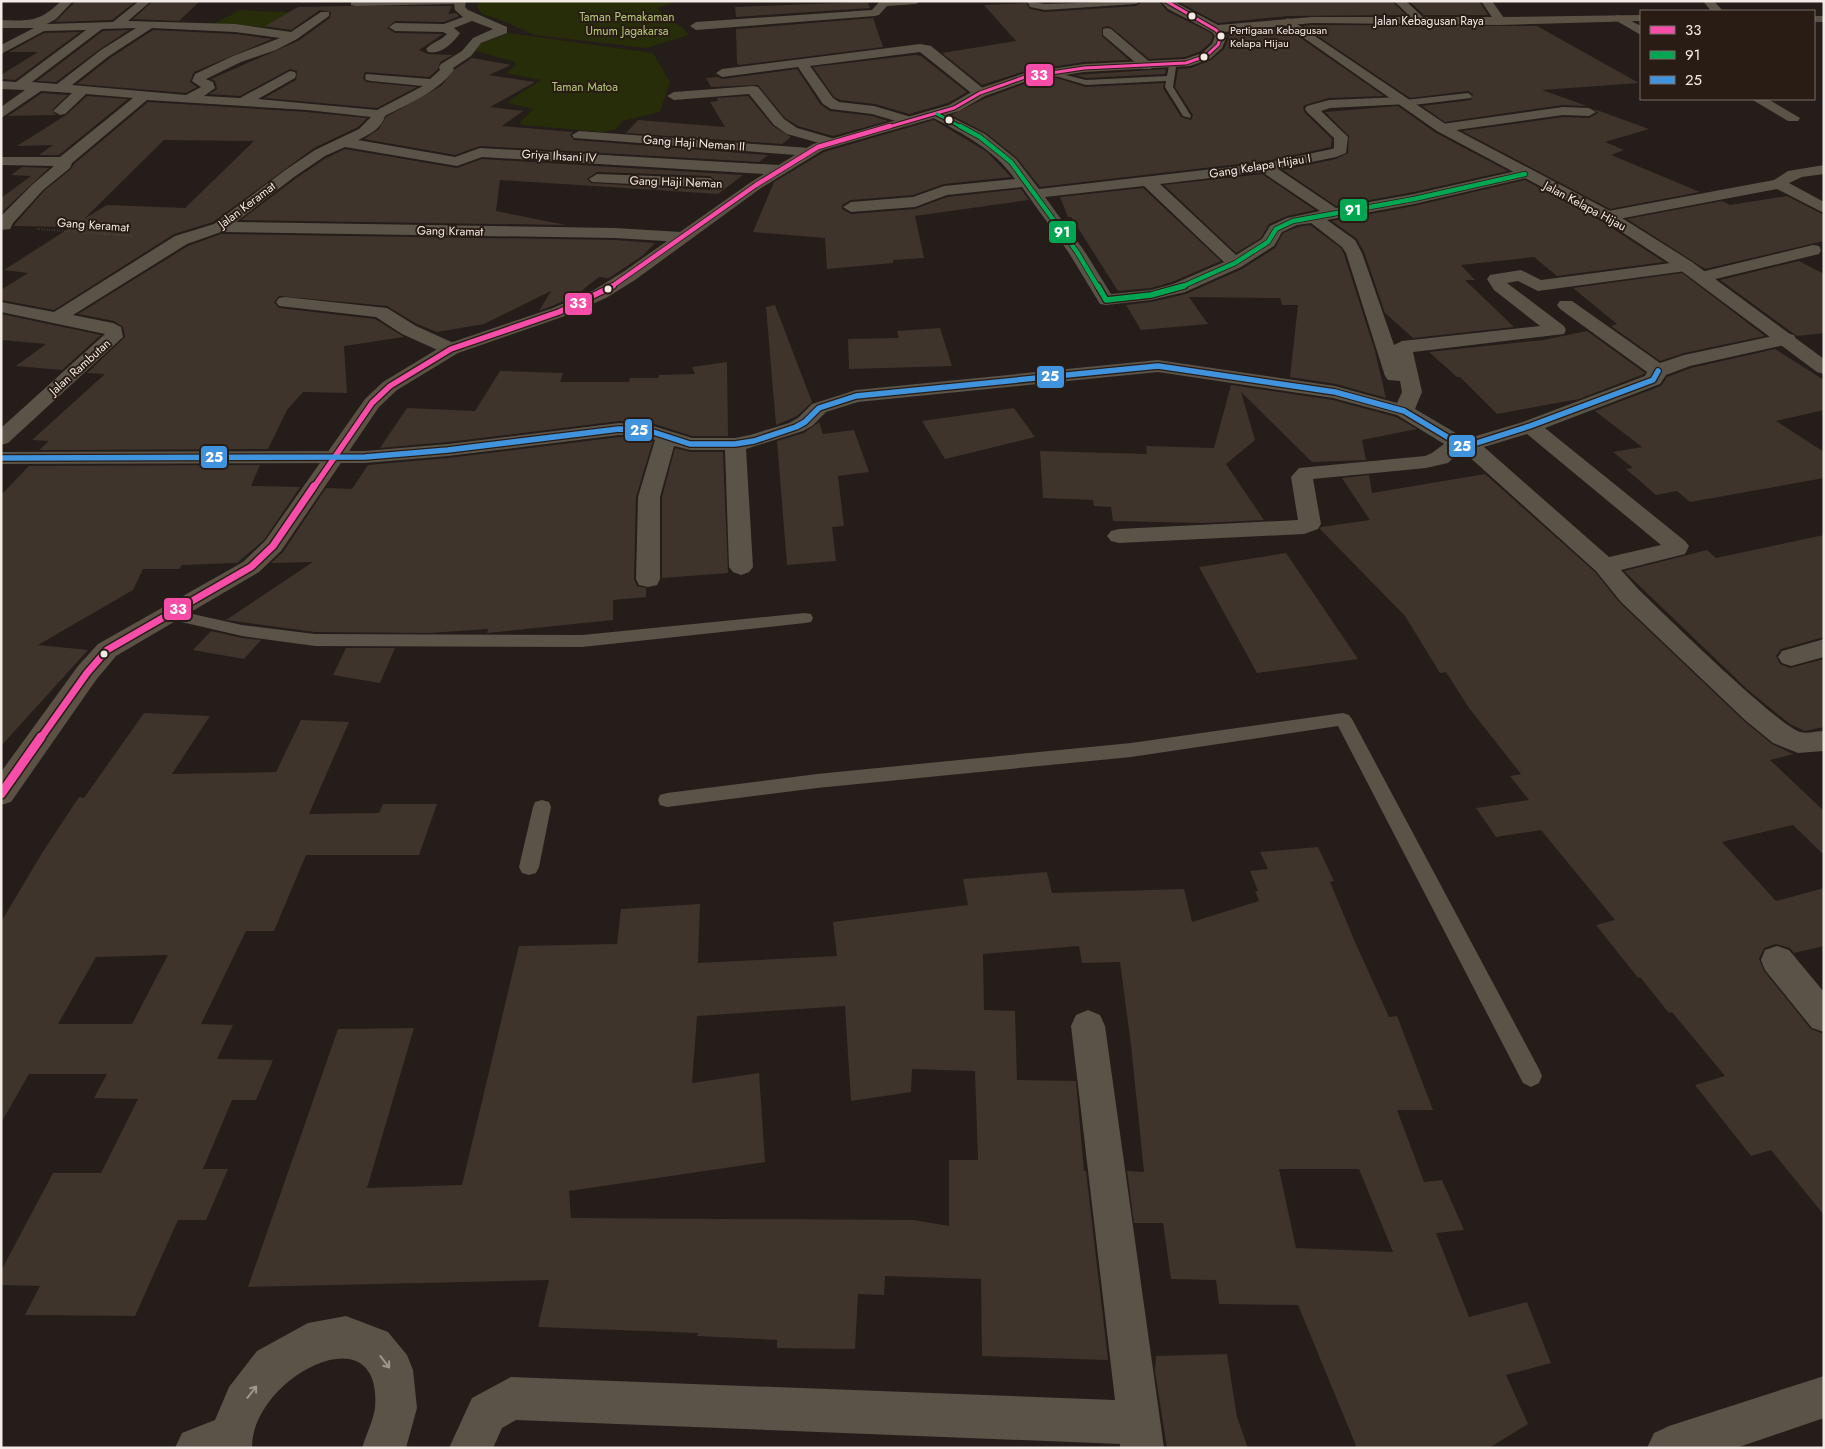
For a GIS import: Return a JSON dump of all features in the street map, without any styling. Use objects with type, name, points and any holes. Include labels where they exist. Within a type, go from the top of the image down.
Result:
[{"type":"main road","points":[[1,794],[87,674],[107,650],[251,567],[273,546],[372,403],[390,386],[451,349],[559,312],[594,297],[629,276],[756,185],[809,152],[830,142],[906,120],[937,114],[954,108],[980,93],[1009,81],[1046,72],[1094,67],[1147,66],[1171,71],[1196,60],[1218,45],[1221,36],[1216,28],[1175,9],[1166,1]]},
{"type":"main road","name":"Jalan Kebagusan Raya","points":[[1216,28],[1288,22],[1640,18]]},
{"type":"street","points":[[1,24],[41,24],[49,20],[68,1]]},
{"type":"street","points":[[117,24],[146,1]]},
{"type":"street","points":[[355,3],[460,1],[459,8],[470,18]]},
{"type":"street","points":[[696,26],[875,13],[886,2],[916,1]]},
{"type":"street","points":[[1033,1],[1034,5],[1045,7],[1136,1]]},
{"type":"street","points":[[1400,1],[1420,21]]},
{"type":"street","points":[[1486,1],[1500,21]]},
{"type":"street","points":[[188,99],[208,88],[208,85],[199,81],[200,77],[237,59],[272,47],[293,36],[325,14]]},
{"type":"street","points":[[1,85],[61,87],[188,99],[326,106],[378,114],[431,87],[448,70],[445,67],[467,53],[468,48],[479,39],[503,30],[486,20],[470,18],[445,28],[395,27]]},
{"type":"street","points":[[1619,18],[1640,30]]},
{"type":"street","name":"Jalan Kelapa Hijau","points":[[1288,22],[1442,128],[1525,174],[1608,216],[1686,266],[1824,368]]},
{"type":"street","points":[[1,50],[37,28],[150,24],[235,28],[293,36]]},
{"type":"street","points":[[61,87],[104,53],[150,24]]},
{"type":"street","points":[[18,86],[98,27]]},
{"type":"street","points":[[432,49],[448,41],[454,33],[445,28]]},
{"type":"street","points":[[1107,32],[1147,66]]},
{"type":"street","points":[[722,73],[920,48],[927,49],[980,93]]},
{"type":"street","points":[[801,62],[828,101],[836,106],[874,110],[906,120]]},
{"type":"street","points":[[244,102],[290,75]]},
{"type":"street","points":[[371,77],[433,84]]},
{"type":"street","points":[[1,114],[37,86]]},
{"type":"street","points":[[60,111],[83,90]]},
{"type":"street","points":[[674,96],[753,90],[779,122],[792,131],[830,142]]},
{"type":"street","points":[[1,161],[64,162],[145,96]]},
{"type":"street","points":[[1760,100],[1792,118]]},
{"type":"street","name":"Gang Kelapa Hijau I","points":[[851,207],[915,202],[944,191],[1149,182],[1264,167],[1341,150],[1342,138],[1337,131],[1312,109],[1329,104],[1403,102]]},
{"type":"street","points":[[1442,128],[1563,111],[1589,112]]},
{"type":"street","name":"Jalan Keramat","points":[[56,318],[181,240],[220,228],[289,174],[320,153],[371,127],[377,121],[378,114]]},
{"type":"street","points":[[937,114],[951,120],[997,149],[1031,188],[1077,252],[1106,300],[1179,288],[1235,263],[1268,242],[1276,229],[1293,221],[1525,174]]},
{"type":"street","name":"Gang Haji Neman II","points":[[579,135],[809,152]]},
{"type":"street","name":"Griya Ihsani IV","points":[[342,142],[457,162],[480,152],[779,170]]},
{"type":"street","points":[[4,226],[5,222],[38,187],[66,165],[64,162]]},
{"type":"street","points":[[1264,167],[1334,214]]},
{"type":"street","points":[[1779,184],[1783,179],[1796,174],[1824,169]]},
{"type":"street","name":"Gang Haji Neman","points":[[596,179],[756,185]]},
{"type":"street","points":[[1149,182],[1235,263]]},
{"type":"street","points":[[1608,216],[1779,184],[1824,208]]},
{"type":"street","points":[[1314,217],[1349,244],[1354,253],[1388,349],[1404,411]]},
{"type":"street","name":"Gang Kramat","points":[[220,228],[615,233],[681,237]]},
{"type":"street","points":[[1703,277],[1813,250]]},
{"type":"street","points":[[1404,411],[1412,392],[1402,347],[1557,330],[1500,286],[1496,279],[1520,275],[1538,286],[1686,266]]},
{"type":"street","points":[[285,302],[381,312],[409,330],[451,349]]},
{"type":"street","points":[[1566,305],[1658,371]]},
{"type":"street","name":"Jalan Rambutan","points":[[1,307],[106,327],[114,331],[114,337],[1,439]]},
{"type":"street","points":[[1118,536],[1304,527],[1310,524],[1302,477],[1307,473],[1426,462],[1440,458],[1463,445],[1530,426],[1653,380],[1658,371],[1684,360],[1787,340]]},
{"type":"street","points":[[1,458],[334,458],[414,454],[619,429],[647,430],[690,444],[735,444],[754,441],[796,427],[806,422],[819,408],[856,396],[1158,366],[1272,381],[1335,392],[1404,411],[1463,445],[1604,566],[1630,596],[1755,713],[1783,736],[1798,743],[1824,741]]},
{"type":"street","points":[[1530,426],[1678,546],[1677,549],[1604,566]]},
{"type":"street","points":[[648,579],[649,497],[666,435]]},
{"type":"street","points":[[735,444],[741,567]]},
{"type":"street","points":[[1791,657],[1824,648]]},
{"type":"street","points":[[1777,960],[1824,1017]]},
{"type":"street","points":[[471,1448],[487,1413],[511,1398],[1140,1436],[1088,1026]]},
{"type":"street","points":[[219,1444],[244,1402],[272,1366],[308,1344],[346,1337],[373,1347],[392,1370],[396,1408],[384,1448]]},
{"type":"street","points":[[1669,1448],[1824,1397]]},
{"type":"lane","points":[[1046,72],[1086,83],[1171,71],[1169,87],[1187,116]]},
{"type":"lane","points":[[1403,102],[1468,96]]},
{"type":"lane","points":[[170,614],[230,630],[315,640],[582,641],[805,618]]},
{"type":"lane","points":[[667,800],[817,781],[1130,750],[1343,719],[1530,1076]]},
{"type":"lane","points":[[529,867],[542,807]]},
{"type":"path","name":"Gang Keramat","points":[[4,226],[181,240]]},
{"type":"green space","name":"Taman Pemakaman Umum Jagakarsa","points":[[479,1],[677,1],[658,8],[689,35],[646,48],[534,35],[506,22],[482,14],[477,7]]},
{"type":"green space","points":[[240,10],[307,13],[282,28],[214,24]]},
{"type":"green space","name":"Taman Matoa","points":[[508,33],[653,53],[670,82],[660,112],[622,121],[616,129],[604,132],[521,125],[520,122],[533,109],[508,103],[541,80],[506,73],[516,65],[514,61],[472,50],[481,44]]},
{"type":"building","points":[[136,1],[112,20],[55,22],[75,2]]},
{"type":"building","points":[[153,1],[200,1],[179,21],[133,19]]},
{"type":"building","points":[[1143,1],[1159,1],[1167,11],[1211,33],[1213,36],[1210,43],[1201,51],[1185,57],[1149,59],[1112,28],[1107,26],[1102,28],[1102,36],[1129,60],[1084,62],[1025,71],[982,85],[942,53],[1016,41],[984,5],[1026,3],[1030,9],[1045,12],[1136,6]]},
{"type":"building","points":[[1177,1],[1392,1],[1406,15],[1288,16],[1218,23]]},
{"type":"building","points":[[1409,1],[1479,1],[1488,15],[1424,15]]},
{"type":"building","points":[[868,3],[870,8],[736,17],[735,7]]},
{"type":"building","points":[[452,6],[448,14],[456,13],[459,16],[444,22],[395,21],[387,28],[395,33],[443,34],[419,50],[428,54],[453,55],[440,62],[438,69],[429,77],[365,72],[363,78],[366,82],[417,87],[377,108],[264,98],[296,80],[297,71],[290,69],[240,96],[209,94],[217,89],[215,81],[211,79],[298,41],[330,18],[331,12],[320,10],[291,30],[265,26],[298,7]]},
{"type":"building","points":[[873,18],[883,47],[739,65],[737,63],[736,29]]},
{"type":"building","points":[[1303,26],[1537,26],[1639,83],[1542,90],[1587,106],[1563,105],[1445,122],[1422,106],[1471,100],[1473,94],[1468,91],[1410,98]]},
{"type":"building","points":[[1286,28],[1384,96],[1329,98],[1305,105],[1303,108],[1305,113],[1332,139],[1331,147],[1265,161],[1040,187],[1017,158],[986,133],[951,115],[986,98],[1027,83],[1056,78],[1086,87],[1164,83],[1163,88],[1181,117],[1191,120],[1193,115],[1175,87],[1178,69],[1191,68],[1211,60],[1224,49],[1229,37],[1227,34]]},
{"type":"building","points":[[129,30],[56,82],[37,81],[103,31]]},
{"type":"building","points":[[153,30],[235,34],[272,39],[194,72],[190,82],[197,87],[186,93],[77,84],[110,58]]},
{"type":"building","points":[[80,32],[15,80],[1,79],[1,75],[38,52],[9,52],[44,33]]},
{"type":"building","points":[[915,55],[921,56],[967,92],[948,103],[909,114],[875,104],[840,100],[834,97],[813,67]]},
{"type":"building","points":[[472,58],[511,65],[489,75],[535,82],[490,107],[523,111],[502,126],[573,132],[570,135],[574,140],[768,155],[759,162],[480,146],[455,155],[364,139],[379,129],[386,117],[441,86],[455,69]]},
{"type":"building","points":[[797,69],[821,105],[830,111],[872,116],[888,121],[833,136],[798,126],[785,118],[758,85],[711,87],[706,78],[718,77],[722,79]]},
{"type":"building","points":[[1166,69],[1165,74],[1086,78],[1075,75]]},
{"type":"building","points":[[42,93],[68,95],[52,110],[56,115],[8,116]]},
{"type":"building","points":[[87,96],[128,99],[59,155],[39,155],[53,145],[17,146],[66,115]]},
{"type":"building","points":[[748,96],[773,126],[791,137],[782,144],[626,133],[638,120],[725,127],[710,102],[718,101],[717,98]]},
{"type":"building","points":[[148,102],[307,112],[367,118],[358,127],[314,148],[213,222],[174,234],[54,310],[1,300],[1,290],[28,273],[4,270],[71,227],[14,226],[44,191],[71,169],[74,164]],"holes":[[[164,140],[254,141],[185,208],[107,205],[84,219]]]},
{"type":"building","points":[[1398,106],[1436,133],[1508,171],[1414,192],[1336,206],[1283,170],[1336,159],[1348,153],[1349,136],[1325,112]]},
{"type":"building","points":[[1594,109],[1649,129],[1605,142],[1624,150],[1611,155],[1700,192],[1610,209],[1462,131],[1563,117],[1589,118],[1598,113]]},
{"type":"building","points":[[934,120],[987,152],[1011,177],[944,184],[913,195],[851,200],[842,205],[842,209],[851,214],[915,209],[947,197],[1021,189],[1029,200],[915,216],[924,258],[893,260],[893,263],[827,269],[825,238],[753,232],[774,182],[824,152]]},
{"type":"building","points":[[345,149],[457,168],[482,159],[743,175],[718,194],[500,180],[496,211],[566,225],[241,220],[326,158]],"holes":[[[597,172],[710,176],[720,184],[710,190],[591,183],[587,179]]]},
{"type":"building","points":[[22,167],[49,168],[1,213],[1,198],[31,176],[11,175]]},
{"type":"building","points":[[1262,174],[1315,210],[1287,216],[1269,224],[1261,238],[1236,253],[1164,185]]},
{"type":"building","points":[[1525,180],[1601,221],[1664,262],[1557,276],[1534,257],[1461,265],[1475,280],[1465,280],[1514,327],[1413,338],[1385,313],[1364,252],[1357,239],[1332,221],[1414,206]]},
{"type":"building","points":[[1143,188],[1221,261],[1172,282],[1151,288],[1118,291],[1071,217],[1068,217],[1060,197]]},
{"type":"building","points":[[1787,196],[1824,215],[1824,241],[1705,269],[1627,219],[1722,201],[1730,205]]},
{"type":"building","points":[[1310,225],[1341,248],[1344,254],[1375,351],[1386,398],[1336,384],[1290,377],[1298,305],[1282,305],[1280,298],[1189,297],[1208,324],[1141,330],[1126,305],[1151,302],[1186,294],[1242,269],[1275,248],[1283,233]]},
{"type":"building","points":[[221,234],[615,240],[655,243],[642,256],[609,278],[599,277],[575,296],[552,306],[539,311],[551,291],[484,324],[437,332],[417,324],[387,306],[279,296],[274,302],[279,308],[375,319],[404,337],[344,346],[347,393],[303,392],[287,410],[268,449],[39,450],[49,441],[32,440],[105,374],[87,373],[125,337],[123,327],[114,321],[78,314],[188,246]]},
{"type":"building","points":[[1799,261],[1824,274],[1824,333],[1797,336],[1720,280]]},
{"type":"building","points":[[1682,273],[1765,336],[1684,353],[1660,361],[1611,326],[1617,324],[1573,288]]},
{"type":"building","points":[[775,305],[812,402],[797,416],[776,425],[766,307]]},
{"type":"building","points":[[1,314],[101,335],[62,370],[16,366],[46,344],[1,340]]},
{"type":"building","points":[[940,328],[952,366],[849,369],[848,339],[899,338],[897,331]]},
{"type":"building","points":[[1587,331],[1645,373],[1579,399],[1497,414],[1460,377],[1457,377],[1429,352],[1543,340]]},
{"type":"building","points":[[1775,349],[1824,380],[1824,410],[1776,421],[1824,452],[1824,478],[1690,502],[1677,491],[1656,495],[1626,469],[1633,468],[1613,452],[1642,447],[1595,411],[1661,386],[1667,377],[1691,368]]},
{"type":"building","points":[[727,362],[728,436],[692,436],[648,422],[619,421],[448,442],[380,448],[407,408],[475,411],[500,371],[563,373],[560,382],[629,382],[630,378],[658,378],[659,375],[695,374],[692,367]]},
{"type":"building","points":[[1231,385],[1333,400],[1396,417],[1417,429],[1362,440],[1366,460],[1312,462],[1241,392],[1255,440],[1226,464],[1264,520],[1204,523],[1113,521],[1111,507],[1094,506],[1093,500],[1043,498],[1040,451],[1147,454],[1146,446],[1214,448]]},
{"type":"building","points":[[1014,408],[1035,437],[945,459],[922,421]]},
{"type":"building","points":[[819,422],[823,434],[854,430],[869,472],[838,476],[844,526],[832,527],[836,561],[787,565],[777,441],[804,433]]},
{"type":"building","points":[[619,437],[645,438],[653,441],[636,497],[634,579],[637,586],[646,588],[646,597],[613,600],[613,620],[487,633],[488,629],[429,633],[315,632],[226,620],[313,562],[271,563],[283,552],[326,488],[352,489],[368,465],[448,458]]},
{"type":"building","points":[[675,448],[690,452],[723,452],[728,573],[662,578],[662,497]]},
{"type":"building","points":[[260,465],[251,486],[300,487],[264,540],[237,563],[182,565],[179,569],[143,569],[133,590],[38,645],[88,650],[1,746],[1,495],[29,466]]},
{"type":"building","points":[[1485,474],[1595,572],[1620,603],[1744,721],[1772,744],[1793,754],[1770,760],[1824,811],[1824,855],[1793,825],[1722,842],[1776,901],[1824,888],[1824,946],[1794,953],[1790,948],[1776,944],[1764,948],[1759,959],[1764,971],[1811,1029],[1824,1034],[1824,1215],[1771,1150],[1751,1156],[1695,1085],[1725,1076],[1672,1012],[1669,1013],[1640,977],[1638,978],[1596,925],[1615,920],[1541,830],[1496,837],[1476,808],[1529,800],[1510,776],[1521,774],[1469,708],[1446,672],[1440,673],[1405,616],[1320,529],[1321,527],[1370,520],[1342,478],[1369,475],[1372,493]]},
{"type":"building","points":[[1824,535],[1824,637],[1781,649],[1776,656],[1780,664],[1790,668],[1824,659],[1824,727],[1805,731],[1790,724],[1748,690],[1624,571],[1707,550],[1716,558]]},
{"type":"building","points":[[1286,553],[1358,659],[1257,673],[1199,567]]},
{"type":"building","points":[[211,631],[261,640],[244,659],[193,650]]},
{"type":"building","points":[[346,648],[395,648],[380,683],[333,675]]},
{"type":"building","points":[[144,713],[210,716],[172,774],[276,772],[301,720],[349,722],[309,814],[379,813],[383,804],[437,804],[419,855],[306,855],[274,931],[246,931],[201,1024],[233,1025],[217,1059],[273,1060],[256,1100],[232,1100],[203,1169],[228,1169],[206,1220],[178,1220],[135,1316],[25,1315],[40,1286],[1,1285],[1,1271],[53,1173],[101,1173],[138,1099],[94,1098],[107,1074],[29,1074],[1,1123],[1,922],[42,853],[79,797],[84,798]],"holes":[[[168,955],[132,1024],[58,1024],[96,957]]]},
{"type":"building","points":[[1318,847],[1334,881],[1330,882],[1355,942],[1389,1017],[1397,1016],[1433,1110],[1397,1110],[1424,1182],[1442,1180],[1464,1230],[1436,1233],[1469,1317],[1527,1302],[1551,1363],[1506,1375],[1528,1424],[1489,1448],[1357,1448],[1298,1305],[1219,1304],[1216,1280],[1171,1279],[1163,1223],[1134,1223],[1127,1171],[1144,1172],[1131,1045],[1120,962],[1082,963],[1079,946],[983,954],[984,1010],[1015,1011],[1017,1080],[1076,1081],[1084,1171],[1086,1171],[1108,1360],[982,1356],[981,1279],[885,1276],[884,1295],[858,1294],[855,1349],[777,1348],[777,1340],[697,1336],[698,1333],[538,1327],[549,1280],[248,1287],[338,1029],[414,1028],[367,1188],[462,1185],[519,946],[617,944],[621,909],[700,904],[698,963],[837,956],[833,922],[968,905],[963,879],[1047,872],[1052,893],[1184,889],[1192,922],[1259,901],[1255,891],[1258,891],[1250,871],[1268,869],[1260,852]],"holes":[[[845,1006],[851,1101],[911,1092],[912,1069],[975,1071],[978,1160],[949,1160],[949,1226],[914,1220],[571,1218],[569,1191],[765,1162],[759,1073],[692,1083],[697,1016]],[[1279,1169],[1359,1169],[1393,1252],[1296,1248]]]},
{"type":"building","points":[[1227,1354],[1237,1417],[1248,1448],[1167,1448],[1155,1372],[1156,1356]]},
{"type":"transit line","name":"33","points":[[1,794],[87,673],[107,650],[251,567],[273,546],[372,403],[390,386],[451,349],[559,312],[600,294],[629,276],[756,185],[818,147],[954,108],[980,93],[1025,77],[1084,68],[1186,63],[1206,56],[1218,45],[1221,36],[1216,30],[1203,21],[1180,11],[1166,1]]},
{"type":"transit line","name":"91","points":[[937,114],[980,137],[1011,162],[1077,252],[1106,300],[1151,295],[1179,288],[1235,263],[1268,242],[1276,229],[1293,221],[1414,199],[1525,174]]},
{"type":"transit line","name":"25","points":[[1,458],[365,457],[448,450],[619,429],[647,430],[690,444],[735,444],[754,441],[796,427],[805,422],[819,408],[856,396],[1158,366],[1272,381],[1335,392],[1404,411],[1464,447],[1530,426],[1653,380],[1658,371]]},
{"type":"place","name":"Pertigaan Kebagusan Kelapa Hijau","points":[[1221,36]]}]
